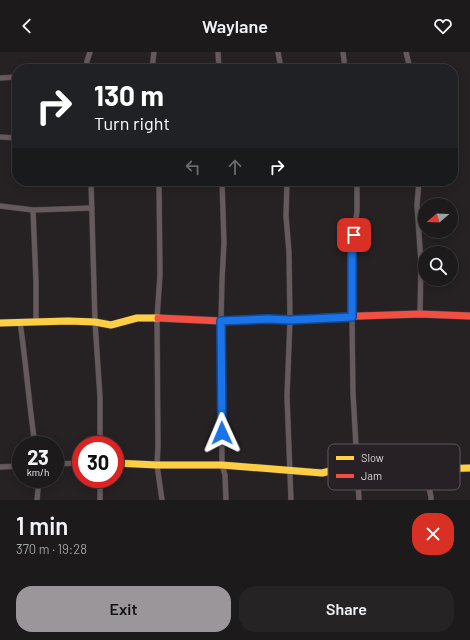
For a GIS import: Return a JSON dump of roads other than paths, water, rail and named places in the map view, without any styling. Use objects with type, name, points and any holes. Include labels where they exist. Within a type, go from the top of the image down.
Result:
[{"type":"street","points":[[88,64],[90,52]]},
{"type":"street","points":[[153,64],[154,52]]},
{"type":"street","points":[[218,52],[219,64]]},
{"type":"street","points":[[278,52],[280,64]]},
{"type":"street","points":[[343,52],[344,64]]},
{"type":"street","points":[[406,52],[409,64]]},
{"type":"street","points":[[0,78],[12,77]]},
{"type":"street","points":[[0,137],[12,138]]},
{"type":"street","points":[[91,186],[95,322],[100,397],[100,436]]},
{"type":"street","points":[[159,186],[160,275],[157,318],[157,465],[162,500]]},
{"type":"street","points":[[222,186],[224,243],[221,321],[222,465],[225,475],[226,500]]},
{"type":"street","points":[[287,186],[286,216],[289,253],[290,320],[287,396],[291,500]]},
{"type":"street","points":[[356,444],[353,393],[352,247],[357,211],[357,186]]},
{"type":"street","points":[[419,186],[417,205],[421,262],[420,314]]},
{"type":"street","points":[[0,206],[33,210],[92,208]]},
{"type":"street","points":[[33,210],[36,322]]},
{"type":"street","points":[[0,323],[68,320],[111,325],[131,319],[157,318],[221,321],[268,319],[290,320],[420,314],[470,316]]},
{"type":"street","points":[[20,322],[34,436]]},
{"type":"street","points":[[124,463],[222,465],[322,473],[328,472]]},
{"type":"street","points":[[0,467],[12,466]]},
{"type":"street","points":[[460,468],[470,468]]},
{"type":"street","points":[[37,500],[38,488]]},
{"type":"street","points":[[100,488],[100,500]]},
{"type":"street","points":[[358,490],[359,500]]},
{"type":"street","points":[[430,490],[431,500]]}]
